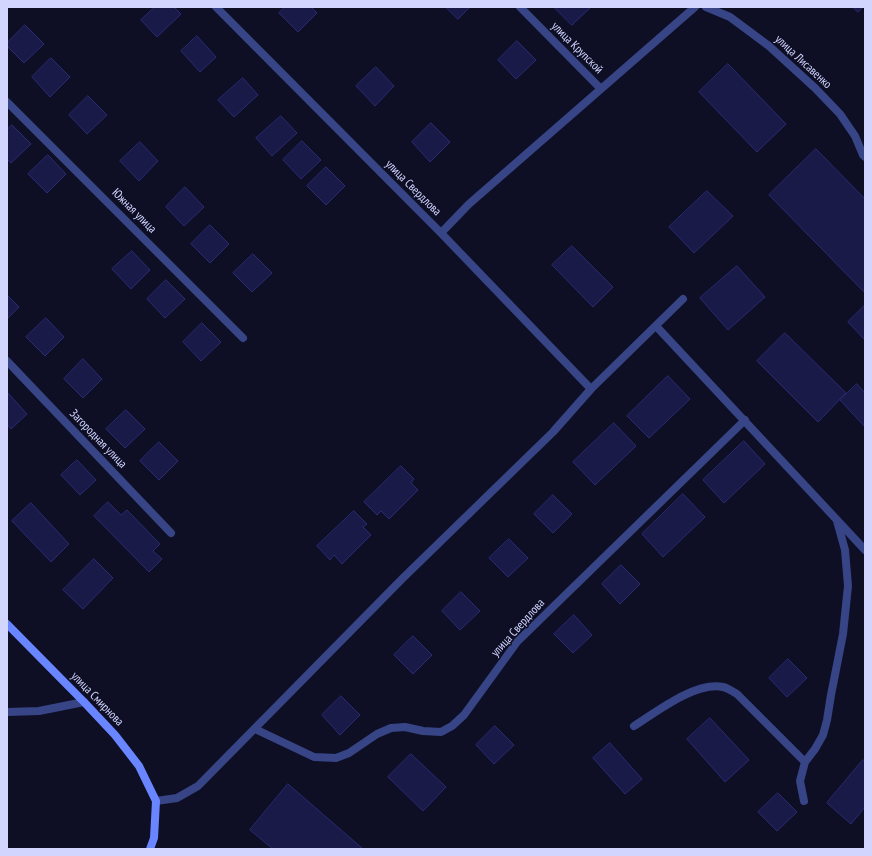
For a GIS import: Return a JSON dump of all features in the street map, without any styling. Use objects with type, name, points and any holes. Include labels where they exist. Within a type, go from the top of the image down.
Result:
[{"type":"street","name":"улица Свердлова","points":[[216,7],[441,233],[591,390]]},
{"type":"street","name":"улица Крупской","points":[[520,7],[601,88]]},
{"type":"street","points":[[441,233],[469,204],[694,7]]},
{"type":"street","name":"улица Лисавенко","points":[[706,7],[730,17],[764,42],[816,88],[840,114],[855,136],[864,156]]},
{"type":"street","name":"Южная улица","points":[[7,102],[243,338]]},
{"type":"street","points":[[150,849],[154,838],[156,801],[178,798],[198,786],[403,578],[553,432],[591,390],[683,299]]},
{"type":"street","points":[[656,326],[865,550]]},
{"type":"street","name":"Загородная улица","points":[[7,361],[171,534]]},
{"type":"street","name":"улица Свердлова","points":[[255,729],[314,757],[336,758],[349,753],[377,734],[391,728],[405,727],[423,731],[440,732],[452,726],[464,715],[517,642],[745,420]]},
{"type":"street","points":[[804,800],[800,781],[805,762],[823,735],[843,634],[848,586],[845,550],[837,521]]},
{"type":"street","name":"улица Смирнова","points":[[7,624],[116,735],[139,766],[156,801]]},
{"type":"street","points":[[634,726],[683,695],[707,687],[723,687],[737,694],[805,762]]},
{"type":"street","points":[[7,712],[39,711],[84,702]]},
{"type":"building","points":[[155,7],[174,7],[181,14],[157,37],[141,20]]},
{"type":"building","points":[[285,7],[311,7],[317,13],[298,32],[279,13]]},
{"type":"building","points":[[446,7],[470,7],[458,19]]},
{"type":"building","points":[[554,7],[591,7],[572,25]]},
{"type":"building","points":[[853,7],[863,7],[858,12]]},
{"type":"building","points":[[25,25],[44,44],[24,63],[7,46],[7,43]]},
{"type":"building","points":[[197,36],[216,57],[200,72],[181,51]]},
{"type":"building","points":[[517,41],[536,60],[516,79],[498,60]]},
{"type":"building","points":[[51,58],[70,77],[50,97],[32,77]]},
{"type":"building","points":[[728,64],[786,124],[757,152],[699,92]]},
{"type":"building","points":[[376,67],[394,86],[375,106],[356,86]]},
{"type":"building","points":[[243,78],[258,95],[234,117],[218,100]]},
{"type":"building","points":[[88,96],[107,115],[87,134],[69,115]]},
{"type":"building","points":[[281,116],[297,133],[272,156],[256,138]]},
{"type":"building","points":[[431,123],[450,142],[430,162],[412,142]]},
{"type":"building","points":[[12,125],[31,144],[11,163],[7,159],[7,130]]},
{"type":"building","points":[[302,141],[321,160],[301,179],[283,160]]},
{"type":"building","points":[[140,142],[158,161],[139,181],[120,161]]},
{"type":"building","points":[[816,149],[865,199],[865,293],[769,195]]},
{"type":"building","points":[[48,155],[66,174],[47,193],[28,174]]},
{"type":"building","points":[[326,167],[345,186],[326,205],[307,186]]},
{"type":"building","points":[[185,187],[204,207],[184,226],[166,207]]},
{"type":"building","points":[[707,191],[733,216],[694,253],[669,227]]},
{"type":"building","points":[[210,225],[229,244],[210,263],[191,244]]},
{"type":"building","points":[[572,246],[613,287],[593,307],[552,265]]},
{"type":"building","points":[[132,251],[150,270],[131,289],[112,269]]},
{"type":"building","points":[[253,254],[272,273],[252,292],[233,273]]},
{"type":"building","points":[[737,266],[765,297],[728,330],[700,298]]},
{"type":"building","points":[[166,280],[185,299],[165,318],[147,299]]},
{"type":"building","points":[[7,295],[19,307],[7,319]]},
{"type":"building","points":[[865,305],[865,340],[848,322]]},
{"type":"building","points":[[46,318],[64,337],[45,356],[26,337]]},
{"type":"building","points":[[202,323],[221,342],[201,361],[183,342]]},
{"type":"building","points":[[785,333],[846,393],[818,422],[757,361]]},
{"type":"building","points":[[83,359],[102,379],[83,398],[64,379]]},
{"type":"building","points":[[668,376],[690,399],[649,438],[627,416]]},
{"type":"building","points":[[857,384],[865,393],[865,427],[840,400]]},
{"type":"building","points":[[7,392],[27,414],[11,429],[7,424]]},
{"type":"building","points":[[126,410],[145,429],[125,448],[106,429]]},
{"type":"building","points":[[614,423],[636,446],[595,485],[573,462]]},
{"type":"building","points":[[744,441],[765,464],[724,503],[703,480]]},
{"type":"building","points":[[159,442],[178,461],[159,480],[140,461]]},
{"type":"building","points":[[77,460],[96,480],[80,495],[61,475]]},
{"type":"building","points":[[401,466],[414,479],[411,483],[418,490],[389,519],[381,511],[377,515],[364,502]]},
{"type":"building","points":[[683,494],[705,517],[663,557],[642,534]]},
{"type":"building","points":[[553,495],[572,514],[553,533],[534,514]]},
{"type":"building","points":[[108,502],[121,515],[127,510],[160,544],[153,551],[162,559],[149,572],[94,516]]},
{"type":"building","points":[[31,503],[69,544],[51,562],[12,521]]},
{"type":"building","points":[[354,511],[367,524],[363,527],[371,535],[342,564],[334,555],[330,560],[317,546]]},
{"type":"building","points":[[509,539],[528,558],[508,577],[489,558]]},
{"type":"building","points":[[94,559],[113,578],[83,609],[63,590]]},
{"type":"building","points":[[621,565],[640,584],[620,604],[602,584]]},
{"type":"building","points":[[461,592],[480,611],[460,630],[442,611]]},
{"type":"building","points":[[574,615],[592,635],[573,653],[554,634]]},
{"type":"building","points":[[413,636],[432,655],[413,674],[394,655]]},
{"type":"building","points":[[788,659],[807,678],[787,697],[769,678]]},
{"type":"building","points":[[341,696],[360,715],[340,735],[322,715]]},
{"type":"building","points":[[710,718],[749,760],[725,782],[687,739]]},
{"type":"building","points":[[495,726],[514,745],[494,764],[476,745]]},
{"type":"building","points":[[610,743],[642,779],[625,794],[593,758]]},
{"type":"building","points":[[411,754],[446,787],[423,811],[388,777]]},
{"type":"building","points":[[863,760],[865,761],[865,807],[851,824],[827,803]]},
{"type":"building","points":[[288,784],[363,849],[273,849],[250,830]]},
{"type":"building","points":[[778,793],[797,812],[777,831],[758,812]]}]
